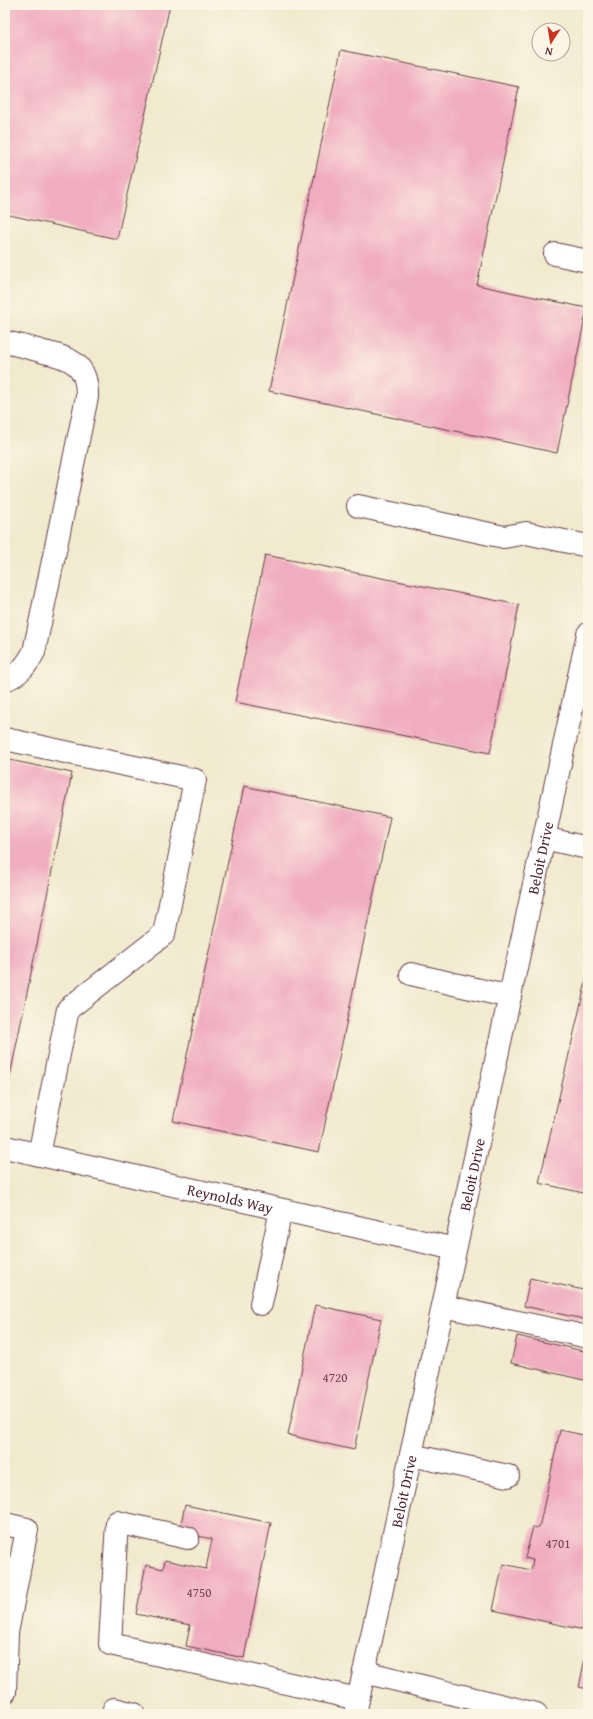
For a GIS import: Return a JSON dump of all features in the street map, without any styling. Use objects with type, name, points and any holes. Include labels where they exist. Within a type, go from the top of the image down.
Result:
[{"type":"street","points":[[555,254],[588,261]]},
{"type":"street","points":[[5,342],[64,356],[75,362],[82,371],[87,387],[87,397],[34,652],[25,667],[16,676],[5,680]]},
{"type":"street","points":[[358,506],[504,537],[526,533],[588,546]]},
{"type":"street","name":"Beloit Drive","points":[[356,1707],[588,634]]},
{"type":"street","points":[[5,738],[195,780],[164,934],[68,1009],[39,1155]]},
{"type":"street","points":[[544,838],[588,848]]},
{"type":"street","points":[[411,974],[510,997]]},
{"type":"street","name":"Reynolds Way","points":[[5,1147],[455,1249]]},
{"type":"street","points":[[261,1304],[281,1210]]},
{"type":"street","points":[[443,1306],[588,1337]]},
{"type":"street","points":[[411,1456],[508,1476]]},
{"type":"street","points":[[188,1538],[117,1522],[110,1644],[356,1707]]},
{"type":"street","points":[[5,1524],[27,1529],[6,1633],[5,1692]]},
{"type":"street","points":[[364,1672],[536,1714]]},
{"type":"street","points":[[113,1714],[114,1709],[134,1714]]},
{"type":"building","points":[[5,5],[170,5],[117,239],[5,214]]},
{"type":"building","points":[[341,50],[519,87],[477,285],[587,308],[557,453],[269,391]]},
{"type":"building","points":[[265,555],[519,605],[490,753],[235,702]]},
{"type":"building","points":[[5,759],[72,773],[10,1076],[5,1075]]},
{"type":"building","points":[[244,786],[390,817],[319,1152],[173,1121]]},
{"type":"building","points":[[588,977],[588,1194],[539,1183]]},
{"type":"building","points":[[530,1278],[588,1291],[588,1320],[524,1306]]},
{"type":"building","points":[[315,1305],[381,1319],[354,1450],[288,1435]]},
{"type":"building","points":[[517,1336],[588,1352],[588,1381],[511,1363]]},
{"type":"building","points":[[560,1430],[588,1436],[588,1631],[493,1610],[503,1564],[531,1570],[533,1560],[525,1558],[533,1527],[539,1528]]},
{"type":"building","points":[[185,1505],[271,1523],[244,1658],[186,1646],[190,1625],[136,1614],[146,1565],[163,1569],[165,1560],[206,1569],[212,1539],[179,1532]]},
{"type":"building","points":[[588,1648],[588,1689],[579,1687]]}]
